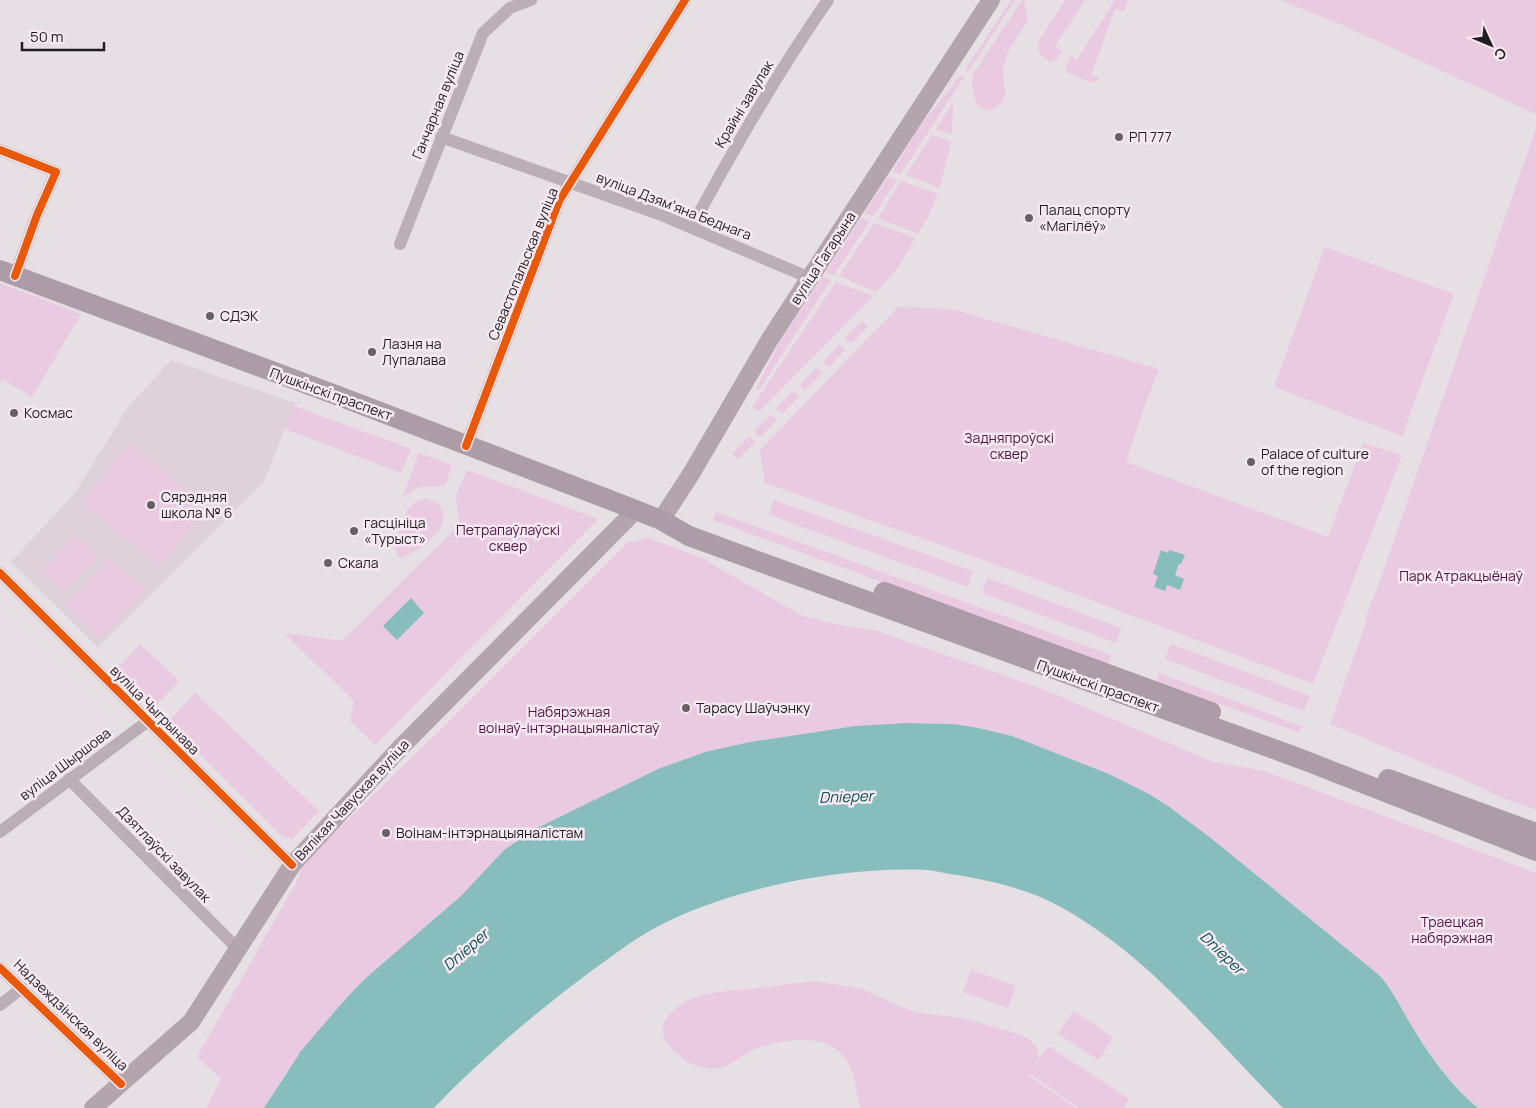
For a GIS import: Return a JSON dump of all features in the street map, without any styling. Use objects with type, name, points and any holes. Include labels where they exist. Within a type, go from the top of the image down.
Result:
[{"type":"main road","name":"вуліца Гагарына","points":[[661,520],[691,474],[770,339],[991,0]]},
{"type":"main road","name":"Пушкінскі праспект","points":[[7,273],[336,395],[636,510],[661,520],[689,536],[1301,759],[1536,851]]},
{"type":"main road","name":"Вялікая Чавуская вуліца","points":[[93,1108],[191,1022],[292,865],[400,748],[636,510]]},
{"type":"main road","name":"Пушкінскі праспект","points":[[661,520],[694,524],[1128,681],[1536,833]]},
{"type":"street","name":"Ганчарная вуліца","points":[[400,244],[483,33],[510,8],[531,0]]},
{"type":"street","name":"Севастопальская вуліца","points":[[466,446],[559,201],[569,182],[685,0]]},
{"type":"street","name":"Крайні завулак","points":[[692,226],[741,136],[804,34],[828,0]]},
{"type":"street","name":"вуліца Дзямʼяна Беднага","points":[[441,137],[692,226],[810,278]]},
{"type":"street","points":[[0,150],[56,172],[37,215],[7,273]]},
{"type":"street","name":"вуліца Чыгрынава","points":[[0,573],[292,865]]},
{"type":"street","name":"вуліца Шыршова","points":[[0,832],[148,721]]},
{"type":"street","name":"Дзятлаўскі завулак","points":[[69,779],[238,949]]},
{"type":"street","name":"Надзеждзінская вуліца","points":[[0,968],[121,1084]]},
{"type":"street","points":[[0,1006],[22,988]]},
{"type":"shaded area","name":"Сярэдняя школа № 6","points":[[171,360],[295,403],[264,481],[98,647],[11,562],[75,493],[128,407]]},
{"type":"green space","points":[[1011,0],[1015,0],[968,72],[965,70]]},
{"type":"green space","points":[[1022,0],[1024,0],[1028,20],[1008,52],[1003,67],[1005,94],[1003,101],[992,109],[983,109],[976,103],[974,97],[973,74]]},
{"type":"green space","points":[[1065,0],[1085,0],[1055,46],[1062,51],[1056,60],[1051,62],[1040,54],[1038,45]]},
{"type":"green space","points":[[1115,0],[1128,0],[1124,11],[1115,9],[1091,75],[1098,77],[1099,80],[1092,83],[1067,72],[1065,70],[1071,56],[1077,60]]},
{"type":"green space","points":[[1280,0],[1536,0],[1536,114],[1340,24]]},
{"type":"green space","points":[[961,75],[964,77],[900,175],[893,171],[919,127]]},
{"type":"green space","points":[[953,102],[952,135],[936,129]]},
{"type":"green space","name":"Парк Атракцыёнаў","points":[[1536,128],[1536,810],[1498,796],[1481,787],[1330,724]]},
{"type":"green space","points":[[932,135],[951,141],[940,188],[906,175]]},
{"type":"green space","points":[[889,176],[897,180],[873,216],[864,213]]},
{"type":"green space","points":[[901,181],[937,194],[928,217],[918,234],[878,218]]},
{"type":"green space","points":[[861,218],[870,221],[834,275],[826,272]]},
{"type":"green space","points":[[874,223],[915,238],[898,268],[876,292],[839,276]]},
{"type":"green space","points":[[1325,247],[1454,294],[1402,436],[1274,387]]},
{"type":"green space","points":[[823,276],[831,280],[759,390],[756,389],[780,341]]},
{"type":"green space","points":[[836,282],[873,296],[760,411],[752,407]]},
{"type":"green space","points":[[0,283],[81,314],[32,397],[2,379],[0,383]]},
{"type":"green space","name":"Задняпроўскі сквер","points":[[898,307],[951,309],[1159,369],[1126,462],[1328,537],[1363,443],[1402,455],[1313,684],[1017,572],[765,483],[760,450]]},
{"type":"green space","points":[[862,321],[868,326],[851,344],[845,338]]},
{"type":"green space","points":[[840,344],[845,350],[829,367],[823,362]]},
{"type":"green space","points":[[816,368],[822,373],[805,391],[800,385]]},
{"type":"green space","points":[[793,391],[799,397],[782,414],[776,408]]},
{"type":"green space","points":[[294,406],[411,449],[401,473],[285,429]]},
{"type":"green space","points":[[771,414],[777,420],[760,437],[754,431]]},
{"type":"green space","points":[[749,436],[755,442],[738,459],[732,454]]},
{"type":"green space","points":[[129,444],[207,508],[159,566],[81,503]]},
{"type":"green space","points":[[419,453],[452,465],[445,485],[419,487],[403,496]]},
{"type":"green space","name":"Петрапаўлаўскі сквер","points":[[467,470],[598,519],[375,745],[350,721],[354,701],[284,633],[342,641],[459,525],[456,496]]},
{"type":"green space","points":[[426,499],[435,503],[442,510],[444,518],[442,525],[431,539],[423,545],[402,558],[398,557],[395,544],[408,509],[415,502]]},
{"type":"green space","points":[[774,500],[973,571],[968,587],[769,515]]},
{"type":"green space","points":[[716,512],[1111,655],[1108,665],[713,520]]},
{"type":"green space","points":[[75,536],[98,557],[64,592],[42,570]]},
{"type":"green space","name":"Траецкая набярэжная","points":[[648,538],[705,559],[803,616],[877,631],[1040,688],[1213,762],[1264,771],[1536,873],[1536,1108],[1478,1108],[1460,1091],[1437,1063],[1379,975],[1212,839],[1168,806],[1109,774],[1012,736],[974,727],[928,723],[855,726],[750,742],[689,757],[644,776],[539,827],[504,850],[461,896],[368,976],[336,1010],[287,1071],[264,1108],[206,1108],[221,1079],[197,1057],[300,876],[298,873],[314,853],[627,543]]},
{"type":"green space","points":[[109,558],[145,590],[101,639],[65,606]]},
{"type":"green space","points":[[987,578],[1121,628],[1116,643],[982,593]]},
{"type":"green space","points":[[140,644],[179,681],[154,707],[116,670]]},
{"type":"green space","points":[[1171,644],[1310,696],[1304,711],[1165,659]]},
{"type":"green space","points":[[1159,673],[1304,727],[1298,732],[1156,681]]},
{"type":"green space","points":[[195,693],[319,811],[292,839],[282,836],[168,722]]},
{"type":"green space","points":[[971,970],[1016,986],[1008,1008],[963,992]]},
{"type":"green space","points":[[815,981],[862,989],[901,1007],[920,1013],[963,1018],[1019,1034],[1029,1039],[1037,1048],[1039,1057],[1033,1068],[1048,1046],[1129,1099],[1123,1108],[1079,1108],[1030,1074],[1029,1076],[1076,1108],[860,1108],[848,1062],[836,1049],[827,1044],[800,1040],[770,1044],[753,1050],[728,1065],[711,1069],[688,1062],[669,1046],[665,1039],[663,1032],[664,1024],[669,1015],[680,1005],[699,996]]},
{"type":"green space","points":[[1073,1011],[1113,1037],[1099,1060],[1058,1034]]},
{"type":"water","points":[[1161,550],[1168,553],[1169,550],[1185,555],[1175,575],[1184,579],[1180,590],[1167,585],[1165,591],[1154,587],[1158,576],[1153,574]]},
{"type":"water","points":[[411,598],[424,613],[397,640],[383,626]]},
{"type":"water","name":"Dnieper","points":[[907,723],[952,724],[1012,736],[1109,774],[1168,806],[1212,839],[1379,975],[1439,1067],[1467,1099],[1478,1108],[1283,1108],[1205,1026],[1151,973],[1092,926],[1047,900],[1010,886],[931,870],[894,870],[823,876],[750,891],[715,902],[653,929],[590,972],[529,1020],[471,1071],[434,1108],[264,1108],[301,1051],[352,992],[461,896],[504,850],[539,827],[658,769],[705,752],[750,742],[855,726]]},
{"type":"cycle path","points":[[466,446],[559,201],[685,0]]},
{"type":"cycle path","points":[[0,150],[56,172],[37,215],[15,276]]},
{"type":"cycle path","points":[[0,573],[292,865]]},
{"type":"cycle path","points":[[0,968],[121,1084]]},
{"type":"place","name":"РП 777","points":[[1119,137]]},
{"type":"place","name":"Палац спорту «Магілёў»","points":[[1029,218]]},
{"type":"place","name":"СДЭК","points":[[210,316]]},
{"type":"place","name":"Лазня на Лупалава","points":[[372,352]]},
{"type":"place","name":"Космас","points":[[14,413]]},
{"type":"place","name":"Palace of culture of the region","points":[[1251,462]]},
{"type":"place","name":"Сярэдняя школа № 6","points":[[151,505]]},
{"type":"place","name":"гасцініца «Турыст»","points":[[354,531]]},
{"type":"place","name":"Скала","points":[[328,563]]},
{"type":"place","name":"Тарасу Шаўчэнку","points":[[686,708]]},
{"type":"place","name":"Воінам-інтэрнацыяналістам","points":[[386,833]]},
{"type":"park label","name":"Набярэжная воінаў-інтэрнацыяналістаў","points":[[569,720]]}]
